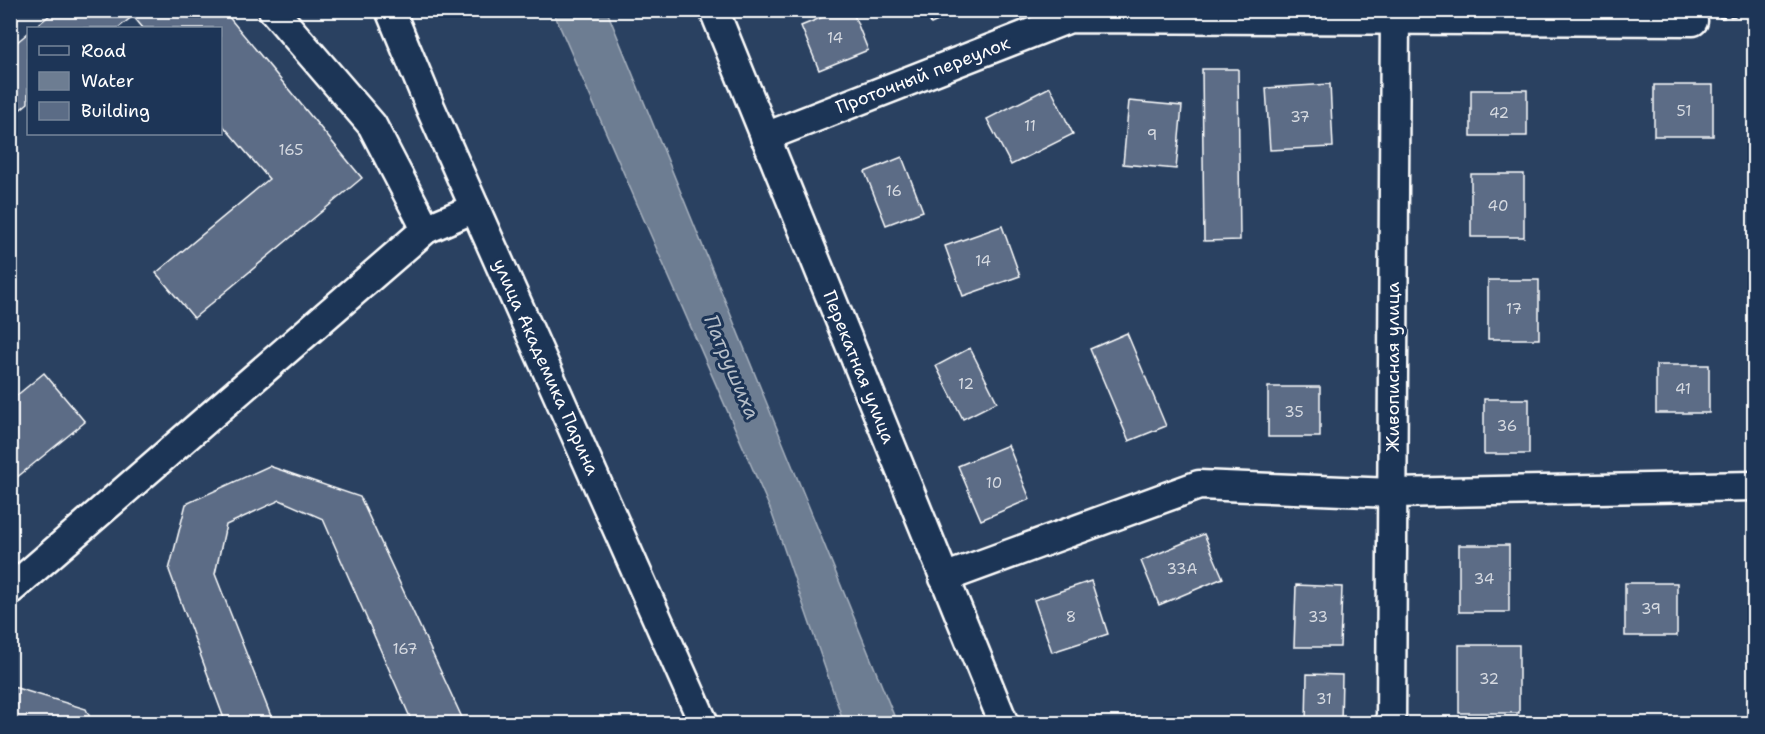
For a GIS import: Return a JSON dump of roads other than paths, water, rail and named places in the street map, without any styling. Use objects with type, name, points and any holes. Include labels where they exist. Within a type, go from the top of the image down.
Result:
[{"type":"street","points":[[273,10],[372,124],[426,230]]},
{"type":"street","name":"улица Академика Парина","points":[[390,10],[475,208],[704,723]]},
{"type":"street","name":"Перекатная улица","points":[[714,10],[1004,723]]},
{"type":"street","name":"Проточный переулок","points":[[765,137],[1069,14],[1395,14],[1693,21]]},
{"type":"street","name":"Живописная улица","points":[[1391,723],[1395,14]]},
{"type":"street","points":[[10,590],[426,230],[475,208]]},
{"type":"street","points":[[944,578],[1200,484],[1392,493],[1755,486]]},
{"type":"water","name":"Патрушиха","points":[[553,11],[607,11],[897,723],[844,723],[771,511]]}]
